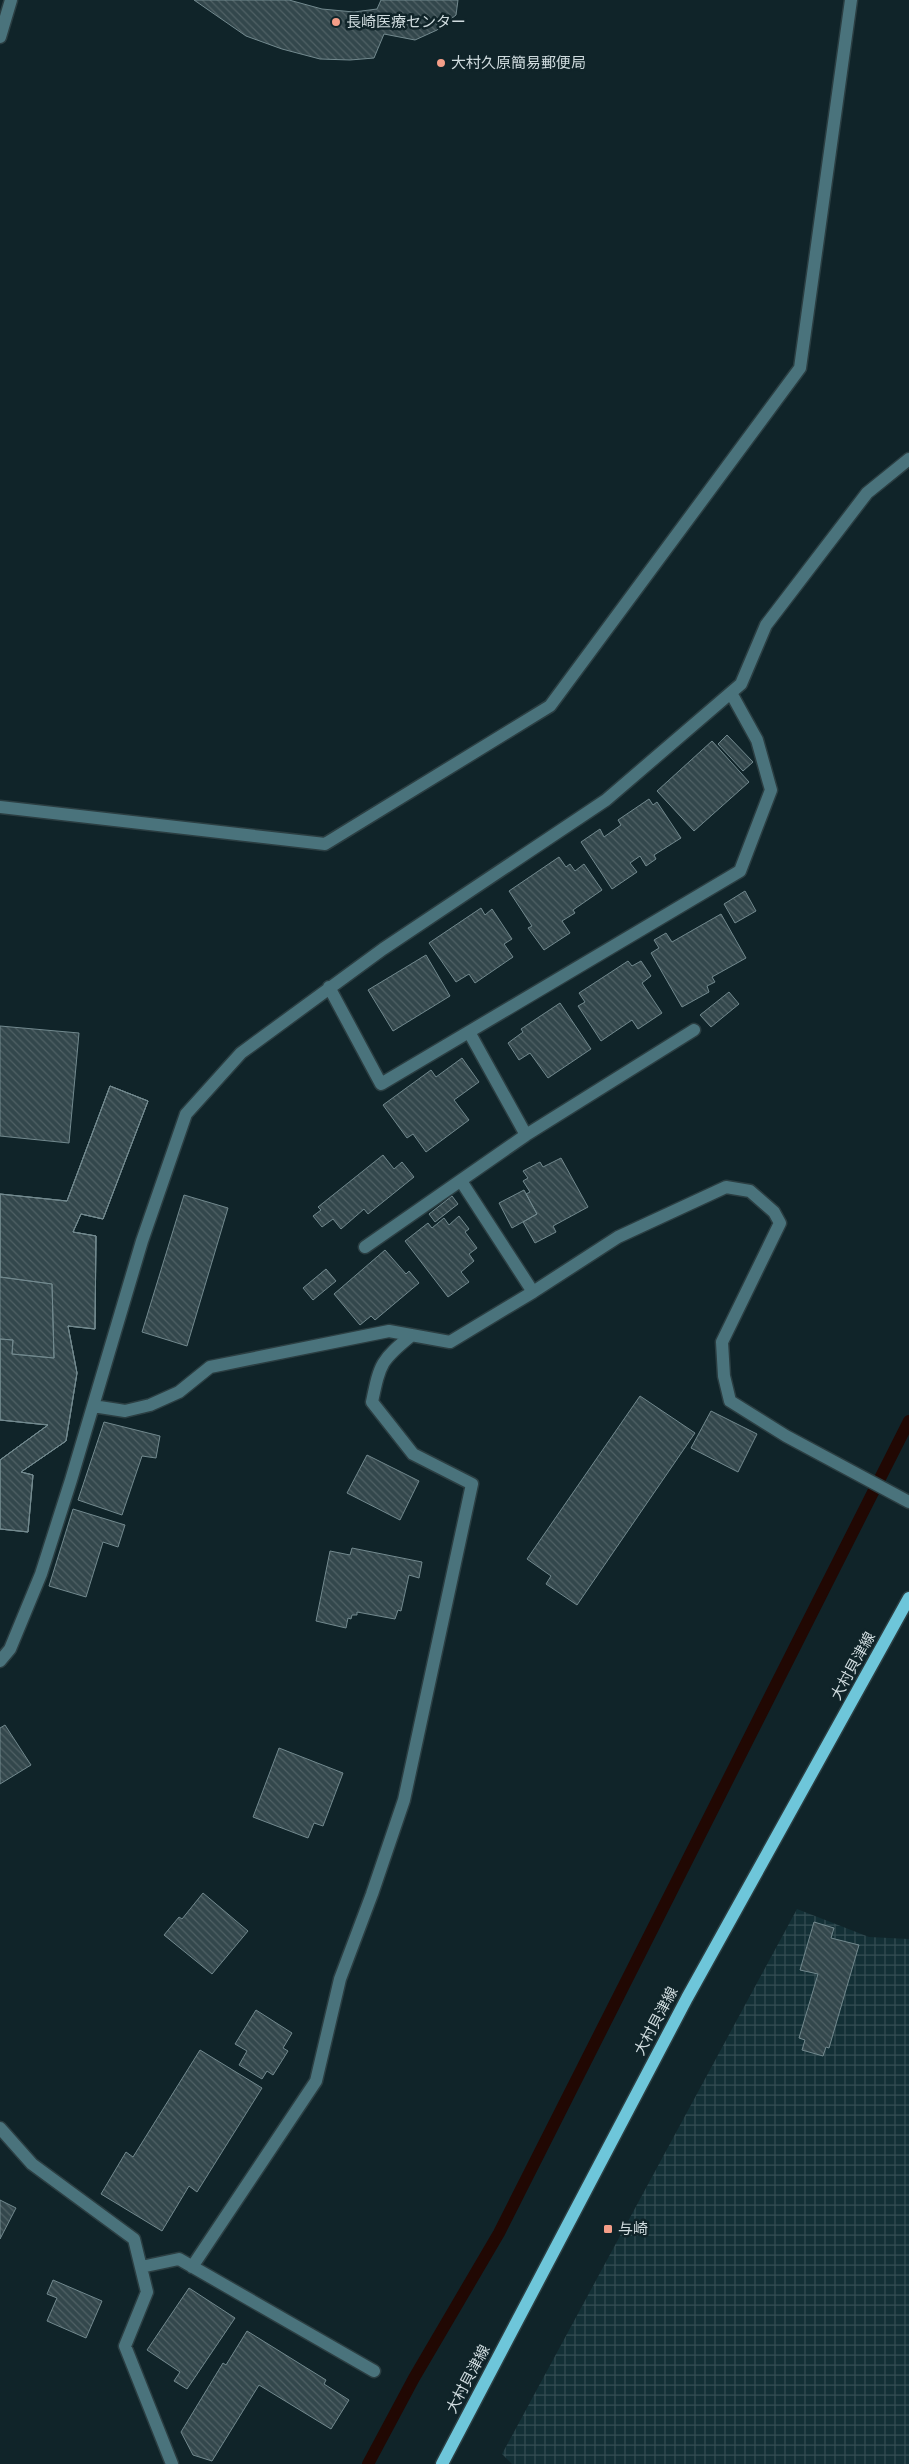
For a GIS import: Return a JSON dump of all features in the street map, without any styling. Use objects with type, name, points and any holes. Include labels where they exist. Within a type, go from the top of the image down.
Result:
[{"type":"main road","name":"大村貝津線","points":[[442,2464],[687,1998],[909,1598]]},
{"type":"street","points":[[0,37],[11,0]]},
{"type":"street","points":[[0,807],[325,844],[550,706],[800,368],[851,0]]},
{"type":"street","points":[[0,1661],[10,1649],[41,1574],[142,1241],[186,1114],[241,1053],[383,949],[606,800],[741,684],[766,625],[867,493],[909,459]]},
{"type":"street","points":[[329,988],[381,1084],[740,871],[771,790],[757,740],[731,693]]},
{"type":"street","points":[[365,1247],[526,1135],[694,1030]]},
{"type":"street","points":[[469,1032],[526,1135]]},
{"type":"street","points":[[461,1181],[533,1292]]},
{"type":"street","points":[[93,1406],[126,1411],[150,1404],[179,1392],[210,1367],[389,1331],[450,1342],[533,1292],[618,1237],[726,1187],[750,1191],[774,1212],[780,1223],[722,1342],[724,1376],[730,1401],[786,1436],[905,1500]]},
{"type":"street","points":[[192,2267],[316,2081],[340,1979],[372,1894],[404,1800],[472,1484],[413,1454],[372,1402],[378,1371],[387,1355],[412,1335]]},
{"type":"street","points":[[0,2128],[32,2164],[134,2239],[147,2292],[125,2346],[172,2464]]},
{"type":"street","points":[[141,2267],[179,2259],[374,2371]]},
{"type":"shaded area","points":[[797,1909],[869,1937],[909,1939],[909,2464],[512,2464],[502,2454]]},
{"type":"building","name":"長崎医療センター","points":[[194,0],[289,0],[322,9],[354,12],[377,9],[381,0],[458,0],[456,15],[437,30],[415,40],[384,34],[374,58],[350,60],[320,59],[282,49],[246,36]]},
{"type":"building","points":[[727,735],[753,762],[743,771],[718,744]]},
{"type":"building","points":[[712,741],[749,782],[694,831],[657,791]]},
{"type":"building","points":[[649,799],[653,805],[657,802],[681,838],[654,855],[656,859],[646,866],[640,856],[630,863],[637,872],[612,889],[581,842],[600,829],[604,837],[621,825],[618,820]]},
{"type":"building","points":[[559,857],[566,867],[570,864],[575,871],[584,864],[602,890],[573,910],[575,913],[562,921],[570,933],[544,950],[528,928],[532,926],[509,891]]},
{"type":"building","points":[[745,891],[756,911],[735,923],[724,904]]},
{"type":"building","points":[[481,908],[485,915],[492,909],[512,939],[504,944],[513,957],[475,983],[469,974],[456,982],[429,943]]},
{"type":"building","points":[[721,914],[746,958],[712,977],[715,982],[707,986],[709,992],[682,1007],[651,953],[659,948],[654,940],[666,933],[672,942]]},
{"type":"building","points":[[426,955],[450,996],[393,1031],[368,990]]},
{"type":"building","points":[[628,961],[632,966],[641,961],[651,976],[642,983],[662,1013],[638,1029],[632,1020],[601,1041],[578,1006],[585,1002],[579,993]]},
{"type":"building","points":[[729,992],[739,1004],[711,1027],[700,1015]]},
{"type":"building","points":[[560,1003],[591,1049],[548,1078],[530,1053],[519,1060],[508,1043],[523,1032],[521,1029]]},
{"type":"building","points":[[0,1026],[79,1033],[69,1143],[0,1136]]},
{"type":"building","points":[[462,1058],[479,1082],[454,1100],[469,1120],[426,1152],[413,1134],[407,1138],[383,1105],[431,1070],[436,1077]]},
{"type":"building","points":[[110,1086],[148,1101],[103,1219],[81,1214],[73,1232],[96,1236],[95,1329],[68,1326],[77,1373],[66,1441],[21,1472],[33,1475],[28,1532],[0,1529],[0,1460],[48,1425],[0,1420],[0,1194],[67,1201]]},
{"type":"building","points":[[110,1086],[148,1101],[103,1219],[81,1214],[73,1232],[96,1236],[95,1329],[68,1326],[77,1373],[66,1441],[21,1472],[33,1475],[28,1532],[0,1529],[0,1460],[48,1425],[0,1420],[0,1339],[13,1340],[12,1354],[54,1358],[52,1284],[0,1277],[0,1194],[67,1201]]},
{"type":"building","points":[[110,1086],[148,1101],[103,1219],[81,1214],[73,1232],[96,1236],[95,1329],[68,1326],[77,1373],[66,1441],[21,1472],[33,1475],[28,1532],[0,1529],[0,1460],[48,1425],[0,1420],[0,1339],[13,1340],[12,1354],[54,1358],[52,1284],[0,1277],[0,1194],[67,1201]]},
{"type":"building","points":[[383,1155],[394,1169],[402,1162],[414,1177],[368,1214],[364,1209],[341,1229],[333,1219],[322,1227],[313,1216],[321,1210],[318,1207]]},
{"type":"building","points":[[561,1158],[588,1207],[553,1226],[556,1232],[535,1243],[523,1222],[537,1214],[526,1194],[530,1192],[523,1181],[528,1178],[523,1171],[540,1162],[543,1167]]},
{"type":"building","points":[[524,1190],[537,1214],[512,1228],[499,1203]]},
{"type":"building","points":[[184,1195],[228,1208],[187,1346],[142,1332]]},
{"type":"building","points":[[452,1196],[458,1204],[435,1222],[429,1214]]},
{"type":"building","points":[[459,1216],[469,1229],[465,1232],[477,1248],[469,1254],[474,1261],[461,1272],[469,1282],[448,1297],[405,1241],[428,1223],[432,1228],[444,1218],[449,1225]]},
{"type":"building","points":[[385,1250],[406,1274],[409,1271],[419,1283],[375,1320],[371,1316],[360,1325],[334,1294]]},
{"type":"building","points":[[326,1269],[336,1281],[313,1300],[303,1288]]},
{"type":"building","points":[[640,1396],[695,1433],[577,1605],[546,1584],[551,1576],[527,1559]]},
{"type":"building","points":[[711,1411],[757,1434],[738,1472],[691,1448]]},
{"type":"building","points":[[104,1422],[160,1436],[156,1458],[142,1456],[122,1515],[78,1500]]},
{"type":"building","points":[[367,1455],[419,1481],[400,1520],[347,1493]]},
{"type":"building","points":[[73,1509],[125,1525],[118,1547],[103,1542],[86,1597],[49,1586]]},
{"type":"building","points":[[352,1548],[422,1562],[419,1578],[409,1575],[401,1611],[398,1610],[395,1619],[357,1612],[357,1615],[352,1615],[351,1619],[348,1618],[346,1628],[316,1621],[330,1551],[350,1555]]},
{"type":"building","points":[[5,1725],[31,1765],[0,1784],[0,1728]]},
{"type":"building","points":[[279,1748],[343,1773],[323,1826],[314,1823],[308,1838],[253,1817]]},
{"type":"building","points":[[203,1893],[248,1931],[212,1974],[164,1935],[179,1917],[182,1919]]},
{"type":"building","points":[[814,1922],[834,1928],[831,1938],[859,1945],[829,2048],[826,2047],[823,2056],[802,2050],[805,2040],[799,2038],[818,1974],[800,1970]]},
{"type":"building","points":[[256,2010],[292,2033],[283,2048],[288,2051],[273,2075],[267,2071],[262,2079],[239,2065],[247,2051],[235,2044]]},
{"type":"building","points":[[200,2050],[262,2088],[197,2192],[189,2186],[162,2231],[101,2194],[126,2152],[133,2157]]},
{"type":"building","points":[[0,2200],[16,2208],[0,2239]]},
{"type":"building","points":[[53,2280],[102,2301],[86,2338],[47,2321],[57,2298],[47,2294]]},
{"type":"building","points":[[189,2288],[235,2318],[187,2389],[174,2381],[180,2372],[147,2350]]},
{"type":"building","points":[[247,2331],[326,2380],[324,2384],[349,2400],[331,2429],[259,2385],[212,2461],[193,2455],[181,2432],[223,2363],[226,2365]]},
{"type":"waterway","points":[[368,2464],[414,2378],[499,2233],[909,1421]]},
{"type":"place","name":"長崎医療センター","points":[[336,22]]},
{"type":"place","name":"大村久原簡易郵便局","points":[[441,63]]},
{"type":"place","name":"与崎","points":[[608,2229]]}]
